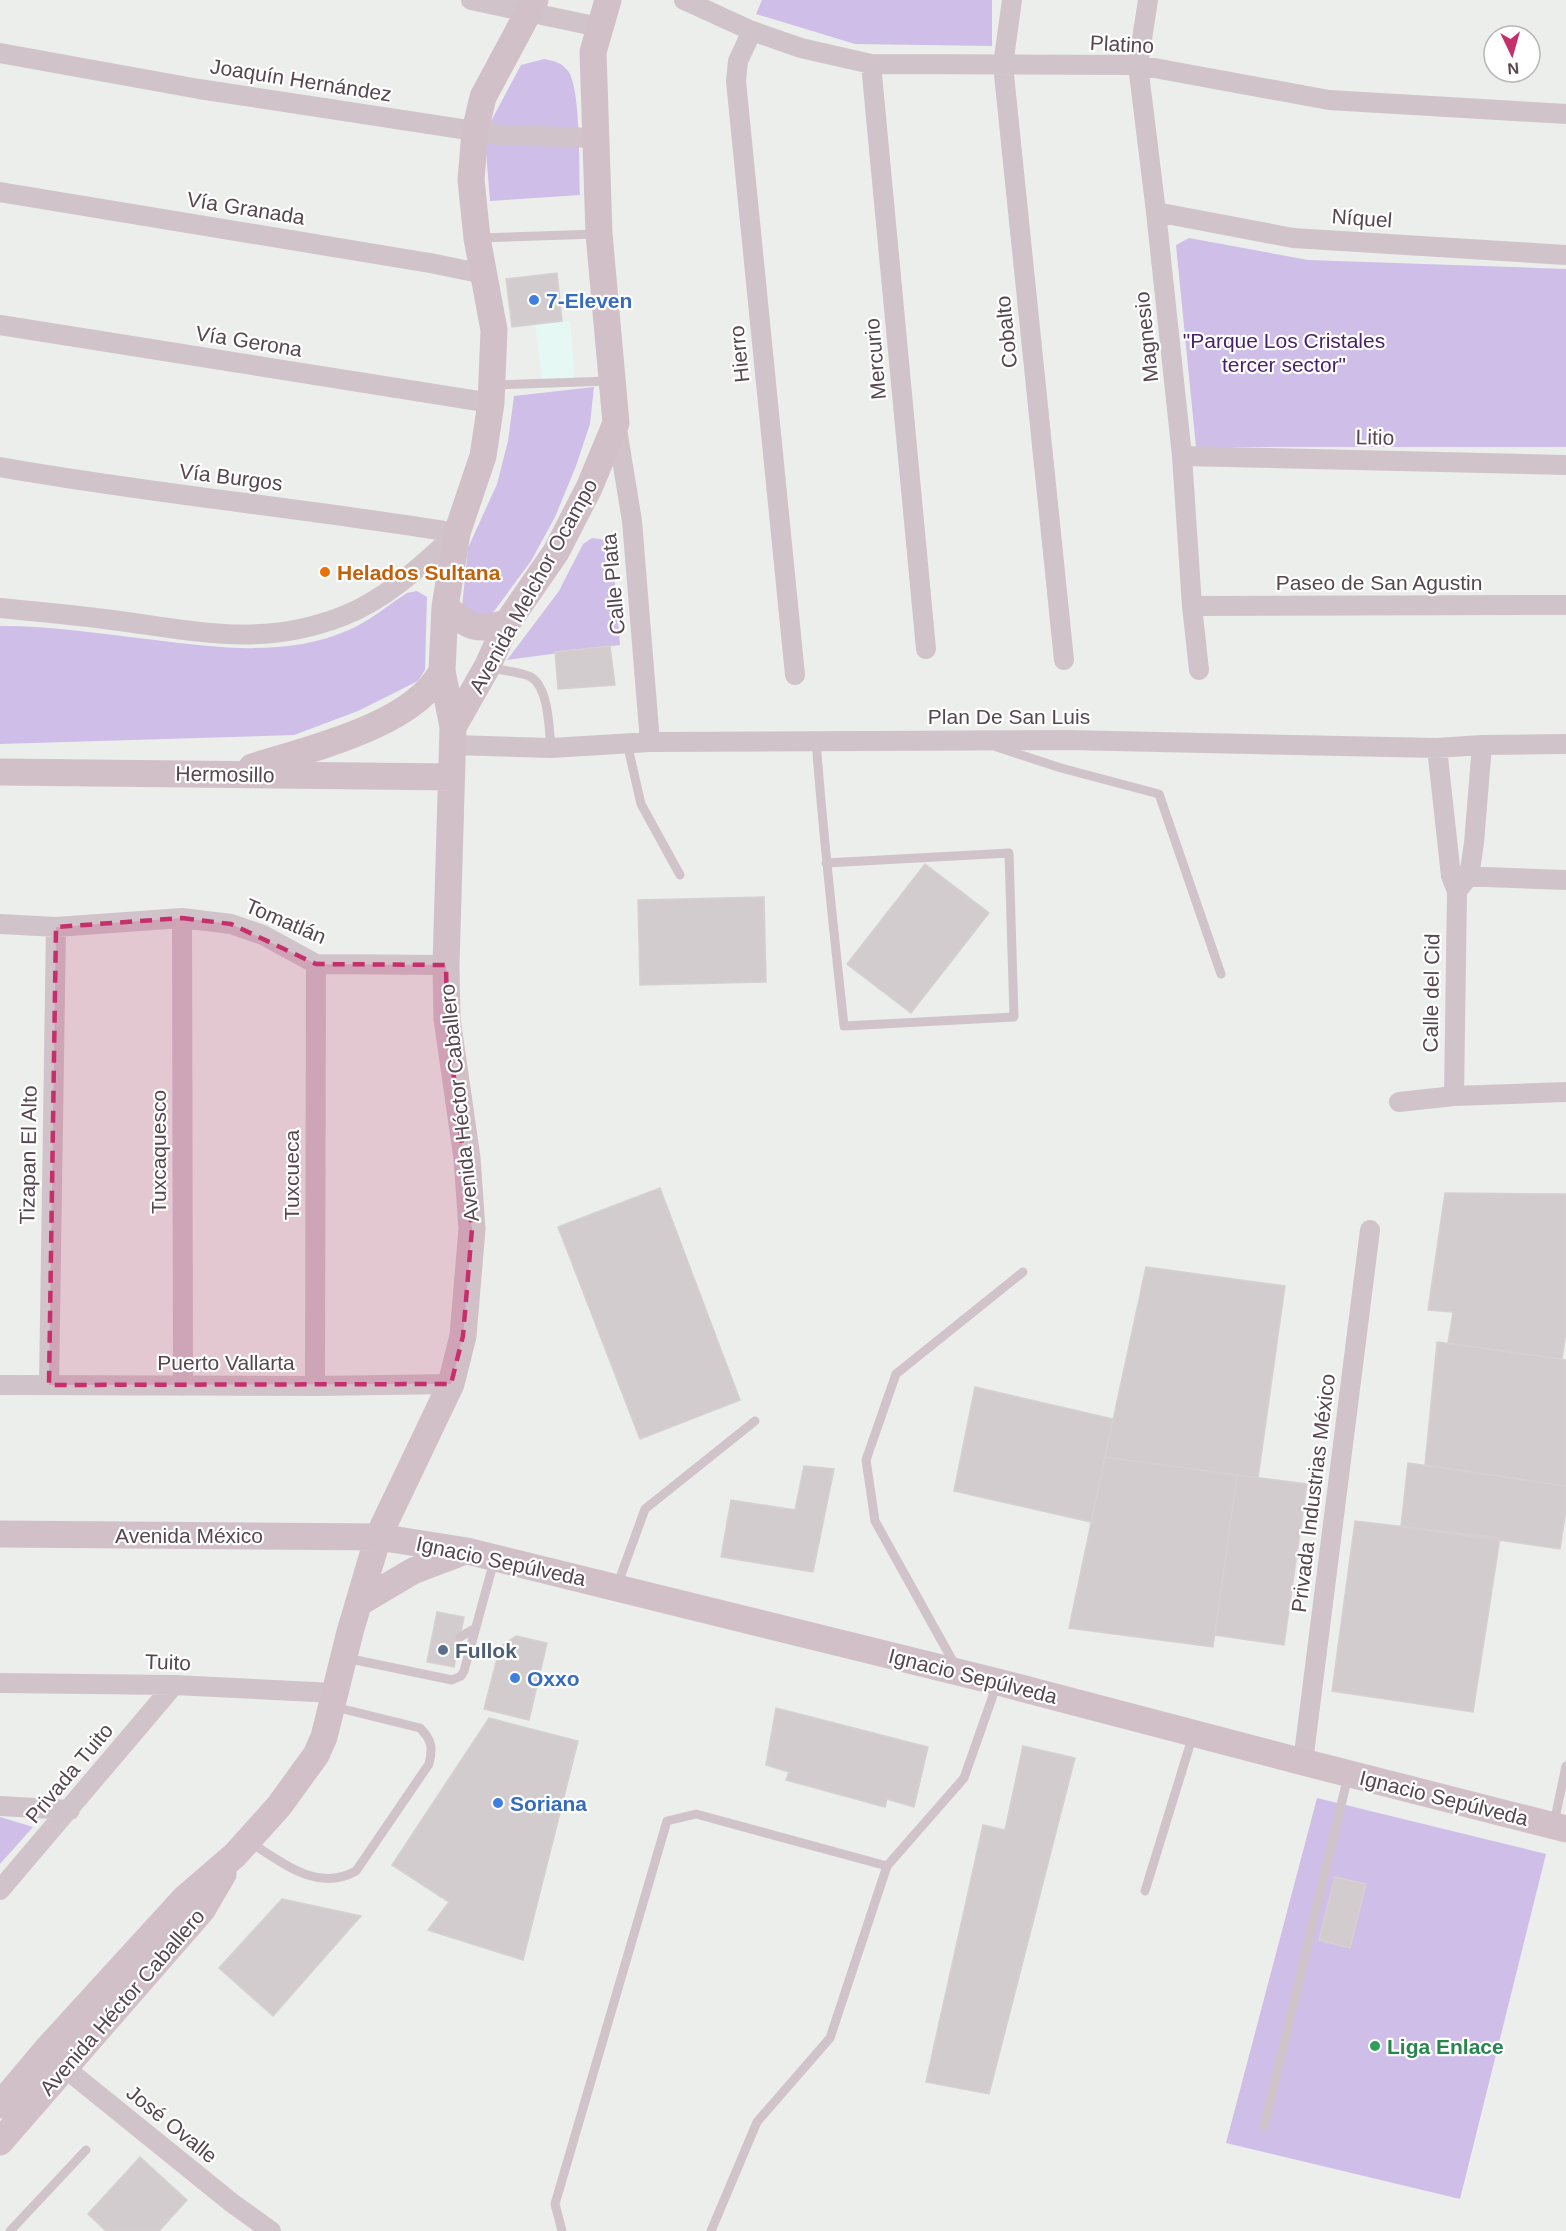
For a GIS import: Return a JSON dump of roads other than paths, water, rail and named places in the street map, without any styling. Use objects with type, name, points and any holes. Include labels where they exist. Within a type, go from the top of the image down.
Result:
[{"type":"main road","name":"Avenida Melchor Ocampo","points":[[453,736],[507,623],[556,552],[589,488],[616,423],[600,234],[593,52],[608,0]]},
{"type":"main road","name":"Avenida Melchor Ocampo","points":[[453,736],[442,671],[446,607],[457,533],[483,456],[492,394],[494,330],[477,238],[471,180],[475,131],[483,97],[531,6]]},
{"type":"main road","points":[[446,607],[468,625],[485,629],[507,623]]},
{"type":"main road","points":[[230,774],[314,748],[383,721],[405,709],[425,694],[442,671]]},
{"type":"main road","name":"Avenida Héctor Caballero","points":[[0,2142],[8,2102],[57,2058],[184,1899],[241,1848],[299,1781],[316,1755],[324,1737],[378,1537],[451,1384],[463,1336],[472,1229],[467,1158],[447,1019],[446,965],[453,736]]},
{"type":"main road","name":"Hermosillo","points":[[0,771],[451,777]]},
{"type":"main road","name":"Avenida México","points":[[0,1534],[378,1537]]},
{"type":"main road","name":"Ignacio Sepúlveda","points":[[378,1537],[496,1557],[959,1672],[1560,1827]]},
{"type":"main road","points":[[359,1603],[413,1571],[467,1551]]},
{"type":"street","points":[[471,0],[531,6],[599,27]]},
{"type":"street","name":"Platino","points":[[684,0],[752,31],[801,48],[872,64],[1138,65],[1329,100],[1566,114]]},
{"type":"street","name":"Cobalto","points":[[1012,0],[1003,65],[1064,660]]},
{"type":"street","name":"Magnesio","points":[[1148,0],[1138,65],[1182,456],[1192,606],[1199,670]]},
{"type":"street","name":"Hierro","points":[[752,31],[738,61],[736,81],[795,675]]},
{"type":"street","name":"Joaquín Hernández","points":[[0,53],[199,89],[475,131],[511,136],[596,138]]},
{"type":"street","name":"Mercurio","points":[[872,64],[926,649]]},
{"type":"street","name":"Vía Granada","points":[[0,192],[430,263],[484,274]]},
{"type":"street","name":"Níquel","points":[[1156,212],[1293,237],[1566,255]]},
{"type":"street","name":"Vía Gerona","points":[[0,325],[492,394]]},
{"type":"street","name":"Calle Plata","points":[[616,423],[632,521],[650,742]]},
{"type":"street","name":"Litio","points":[[1182,456],[1566,465]]},
{"type":"street","name":"Vía Burgos","points":[[0,467],[90,483],[383,521],[457,533]]},
{"type":"street","points":[[0,608],[220,635],[279,634],[303,630],[361,608],[396,585],[457,533]]},
{"type":"street","name":"Paseo de San Agustin","points":[[1192,606],[1566,605]]},
{"type":"street","name":"Plan De San Luis","points":[[453,736],[551,748],[650,742],[816,740],[1207,742],[1437,748],[1566,744]]},
{"type":"street","name":"Calle del Cid","points":[[1459,881],[1474,843],[1482,745]]},
{"type":"street","name":"Calle del Cid","points":[[1437,748],[1459,881],[1454,1096]]},
{"type":"street","points":[[1459,881],[1566,880]]},
{"type":"street","name":"Tomatlán","points":[[0,924],[56,927],[182,918],[231,924],[263,935],[316,964],[446,965]]},
{"type":"street","name":"Tuxcaquesco","points":[[182,918],[183,1386]]},
{"type":"street","name":"Tizapan El Alto","points":[[49,1385],[56,927]]},
{"type":"street","name":"Tuxcueca","points":[[315,1386],[316,964]]},
{"type":"street","points":[[1399,1102],[1454,1096],[1566,1092]]},
{"type":"street","name":"Privada Industrias México","points":[[1303,1762],[1370,1230]]},
{"type":"street","name":"Puerto Vallarta","points":[[0,1385],[451,1384]]},
{"type":"street","name":"Tuito","points":[[0,1683],[174,1686],[334,1700]]},
{"type":"street","name":"Privada Tuito","points":[[0,1890],[174,1686]]},
{"type":"street","points":[[0,1806],[70,1809]]},
{"type":"street","name":"José Ovalle","points":[[57,2058],[223,2195],[271,2231]]},
{"type":"lane","points":[[477,238],[600,234]]},
{"type":"lane","points":[[492,394],[612,381]]},
{"type":"lane","points":[[487,668],[530,677],[538,685],[545,703],[551,748]]},
{"type":"lane","points":[[816,740],[826,863],[844,1026],[1014,1017],[1009,854],[826,863]]},
{"type":"lane","points":[[978,741],[1061,768],[1159,794],[1221,974]]},
{"type":"lane","points":[[627,743],[641,804],[680,875]]},
{"type":"lane","points":[[959,1672],[875,1521],[866,1460],[896,1374],[1023,1272]]},
{"type":"lane","points":[[617,1587],[645,1509],[755,1421]]},
{"type":"lane","points":[[344,1658],[452,1680],[461,1676],[496,1557]]},
{"type":"lane","points":[[460,1637],[476,1628]]},
{"type":"lane","points":[[711,2231],[757,2122],[830,2038],[887,1866],[964,1778],[998,1682]]},
{"type":"lane","points":[[241,1848],[308,1877],[343,1878],[356,1871],[429,1764],[433,1750],[429,1737],[420,1728],[334,1700]]},
{"type":"lane","points":[[1145,1891],[1194,1733]]},
{"type":"lane","points":[[1560,1827],[1566,1766]]},
{"type":"lane","points":[[1264,2127],[1348,1774]]},
{"type":"lane","points":[[562,2231],[555,2204],[667,1821],[696,1814],[887,1866]]},
{"type":"lane","points":[[9,2231],[86,2150]]},
{"type":"place","name":"7-Eleven","points":[[534,300]]},
{"type":"place","name":"Helados Sultana","points":[[325,572]]},
{"type":"place","name":"Fullok","points":[[443,1650]]},
{"type":"place","name":"Oxxo","points":[[515,1678]]},
{"type":"place","name":"Soriana","points":[[498,1803]]},
{"type":"place","name":"Liga Enlace","points":[[1375,2046]]},
{"type":"park label","name":"\"Parque Los Cristales tercer sector\"","points":[[1284,352]]}]
